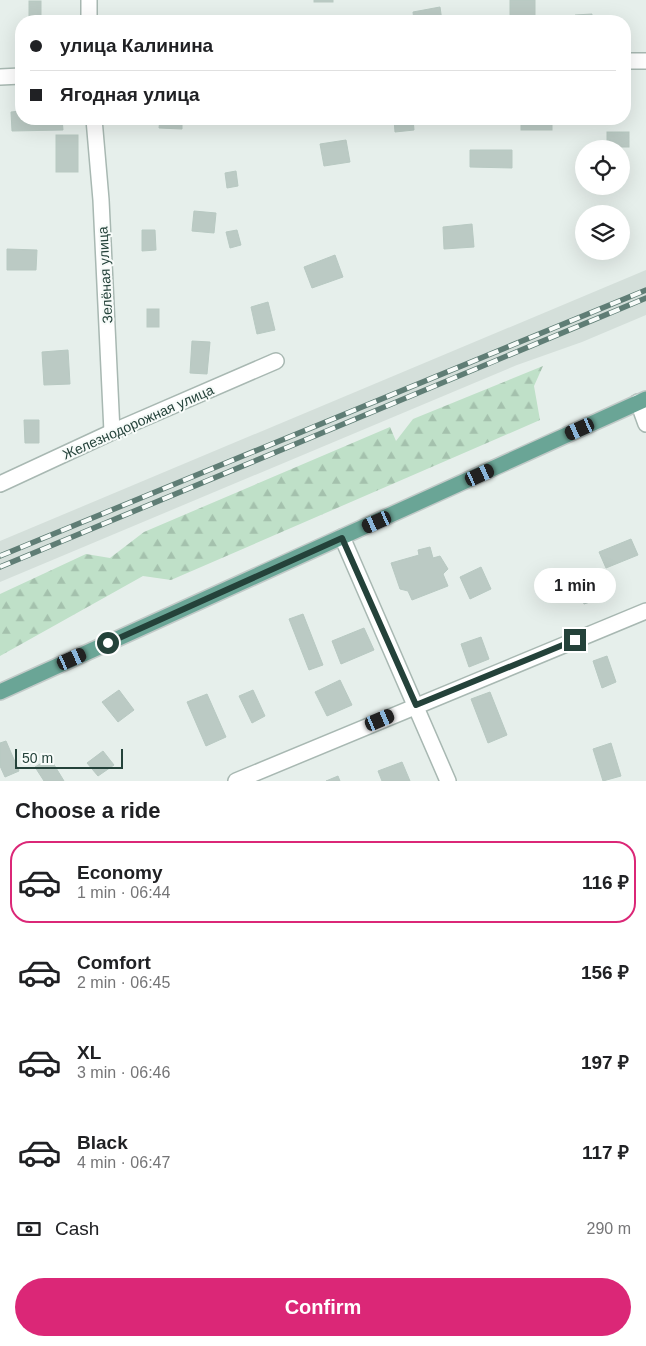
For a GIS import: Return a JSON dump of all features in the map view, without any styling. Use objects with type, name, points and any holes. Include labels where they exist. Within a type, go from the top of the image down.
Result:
[{"type":"main road","points":[[0,692],[642,401]]},
{"type":"street","points":[[89,0],[89,15]]},
{"type":"street","points":[[631,61],[646,61]]},
{"type":"street","points":[[0,77],[15,76]]},
{"type":"street","name":"Зелёная улица","points":[[95,125],[101,200],[112,432]]},
{"type":"street","name":"Железнодорожная улица","points":[[0,484],[112,432],[276,361]]},
{"type":"street","points":[[642,401],[646,424]]},
{"type":"street","points":[[342,538],[448,781]]},
{"type":"street","points":[[236,781],[646,611]]},
{"type":"shaded area","points":[[646,270],[646,315],[582,342],[517,365],[0,582],[0,541]]},
{"type":"green space","points":[[543,366],[534,386],[540,420],[171,580],[143,576],[0,656],[0,594],[86,554],[110,558],[144,532],[390,427],[396,441],[413,419]]},
{"type":"building","points":[[314,0],[333,0],[333,2],[314,2]]},
{"type":"building","points":[[510,0],[535,0],[535,15],[510,15]]},
{"type":"building","points":[[29,1],[41,1],[41,15],[29,15]]},
{"type":"building","points":[[440,7],[441,15],[413,15],[413,12]]},
{"type":"building","points":[[11,112],[15,112],[15,125],[63,125],[63,130],[12,131]]},
{"type":"building","points":[[159,125],[182,125],[182,129],[159,128]]},
{"type":"building","points":[[394,125],[414,125],[414,130],[395,132]]},
{"type":"building","points":[[521,125],[552,125],[552,130],[521,130]]},
{"type":"building","points":[[607,132],[629,132],[629,140],[607,140]]},
{"type":"building","points":[[56,135],[78,135],[78,172],[56,172]]},
{"type":"building","points":[[346,140],[350,162],[324,166],[320,144]]},
{"type":"building","points":[[470,150],[512,150],[512,168],[470,167]]},
{"type":"building","points":[[236,171],[238,186],[227,188],[225,173]]},
{"type":"building","points":[[194,211],[216,213],[214,233],[192,231]]},
{"type":"building","points":[[472,224],[474,247],[444,249],[443,227]]},
{"type":"building","points":[[142,230],[155,230],[156,250],[142,251]]},
{"type":"building","points":[[237,230],[241,245],[230,248],[226,232]]},
{"type":"building","points":[[7,249],[37,250],[36,270],[7,270]]},
{"type":"building","points":[[335,255],[343,277],[312,288],[304,267]]},
{"type":"building","points":[[268,302],[275,330],[257,334],[251,307]]},
{"type":"building","points":[[147,309],[159,309],[159,327],[147,327]]},
{"type":"building","points":[[192,341],[210,342],[207,374],[190,373]]},
{"type":"building","points":[[68,350],[70,384],[44,385],[42,352]]},
{"type":"building","points":[[24,420],[39,420],[39,443],[25,443]]},
{"type":"building","points":[[631,539],[638,555],[606,568],[599,552]]},
{"type":"building","points":[[430,547],[433,558],[440,556],[448,569],[443,574],[448,586],[412,600],[408,591],[400,589],[391,563],[419,555],[418,550]]},
{"type":"building","points":[[481,567],[491,589],[470,599],[460,577]]},
{"type":"building","points":[[604,581],[608,596],[584,604],[579,589]]},
{"type":"building","points":[[303,614],[323,665],[309,670],[289,619]]},
{"type":"building","points":[[364,628],[374,650],[341,664],[332,641]]},
{"type":"building","points":[[481,637],[489,659],[469,667],[461,644]]},
{"type":"building","points":[[607,656],[616,682],[602,688],[593,661]]},
{"type":"building","points":[[340,680],[352,705],[327,716],[315,692]]},
{"type":"building","points":[[119,690],[134,710],[118,722],[102,702]]},
{"type":"building","points":[[253,690],[265,716],[252,723],[239,696]]},
{"type":"building","points":[[490,692],[507,735],[488,743],[471,699]]},
{"type":"building","points":[[207,694],[226,737],[206,746],[187,702]]},
{"type":"building","points":[[6,741],[19,771],[5,777],[0,766],[0,743]]},
{"type":"building","points":[[611,743],[621,776],[603,781],[593,749]]},
{"type":"building","points":[[103,751],[114,765],[98,776],[87,763]]},
{"type":"building","points":[[50,758],[64,781],[44,781],[35,767]]},
{"type":"building","points":[[402,762],[410,781],[382,781],[378,771]]},
{"type":"building","points":[[338,776],[340,781],[326,781]]},
{"type":"railway","points":[[0,556],[646,290]]},
{"type":"railway","points":[[0,567],[646,298]]},
{"type":"route","points":[[108,643],[342,538],[416,705],[575,640]]}]
